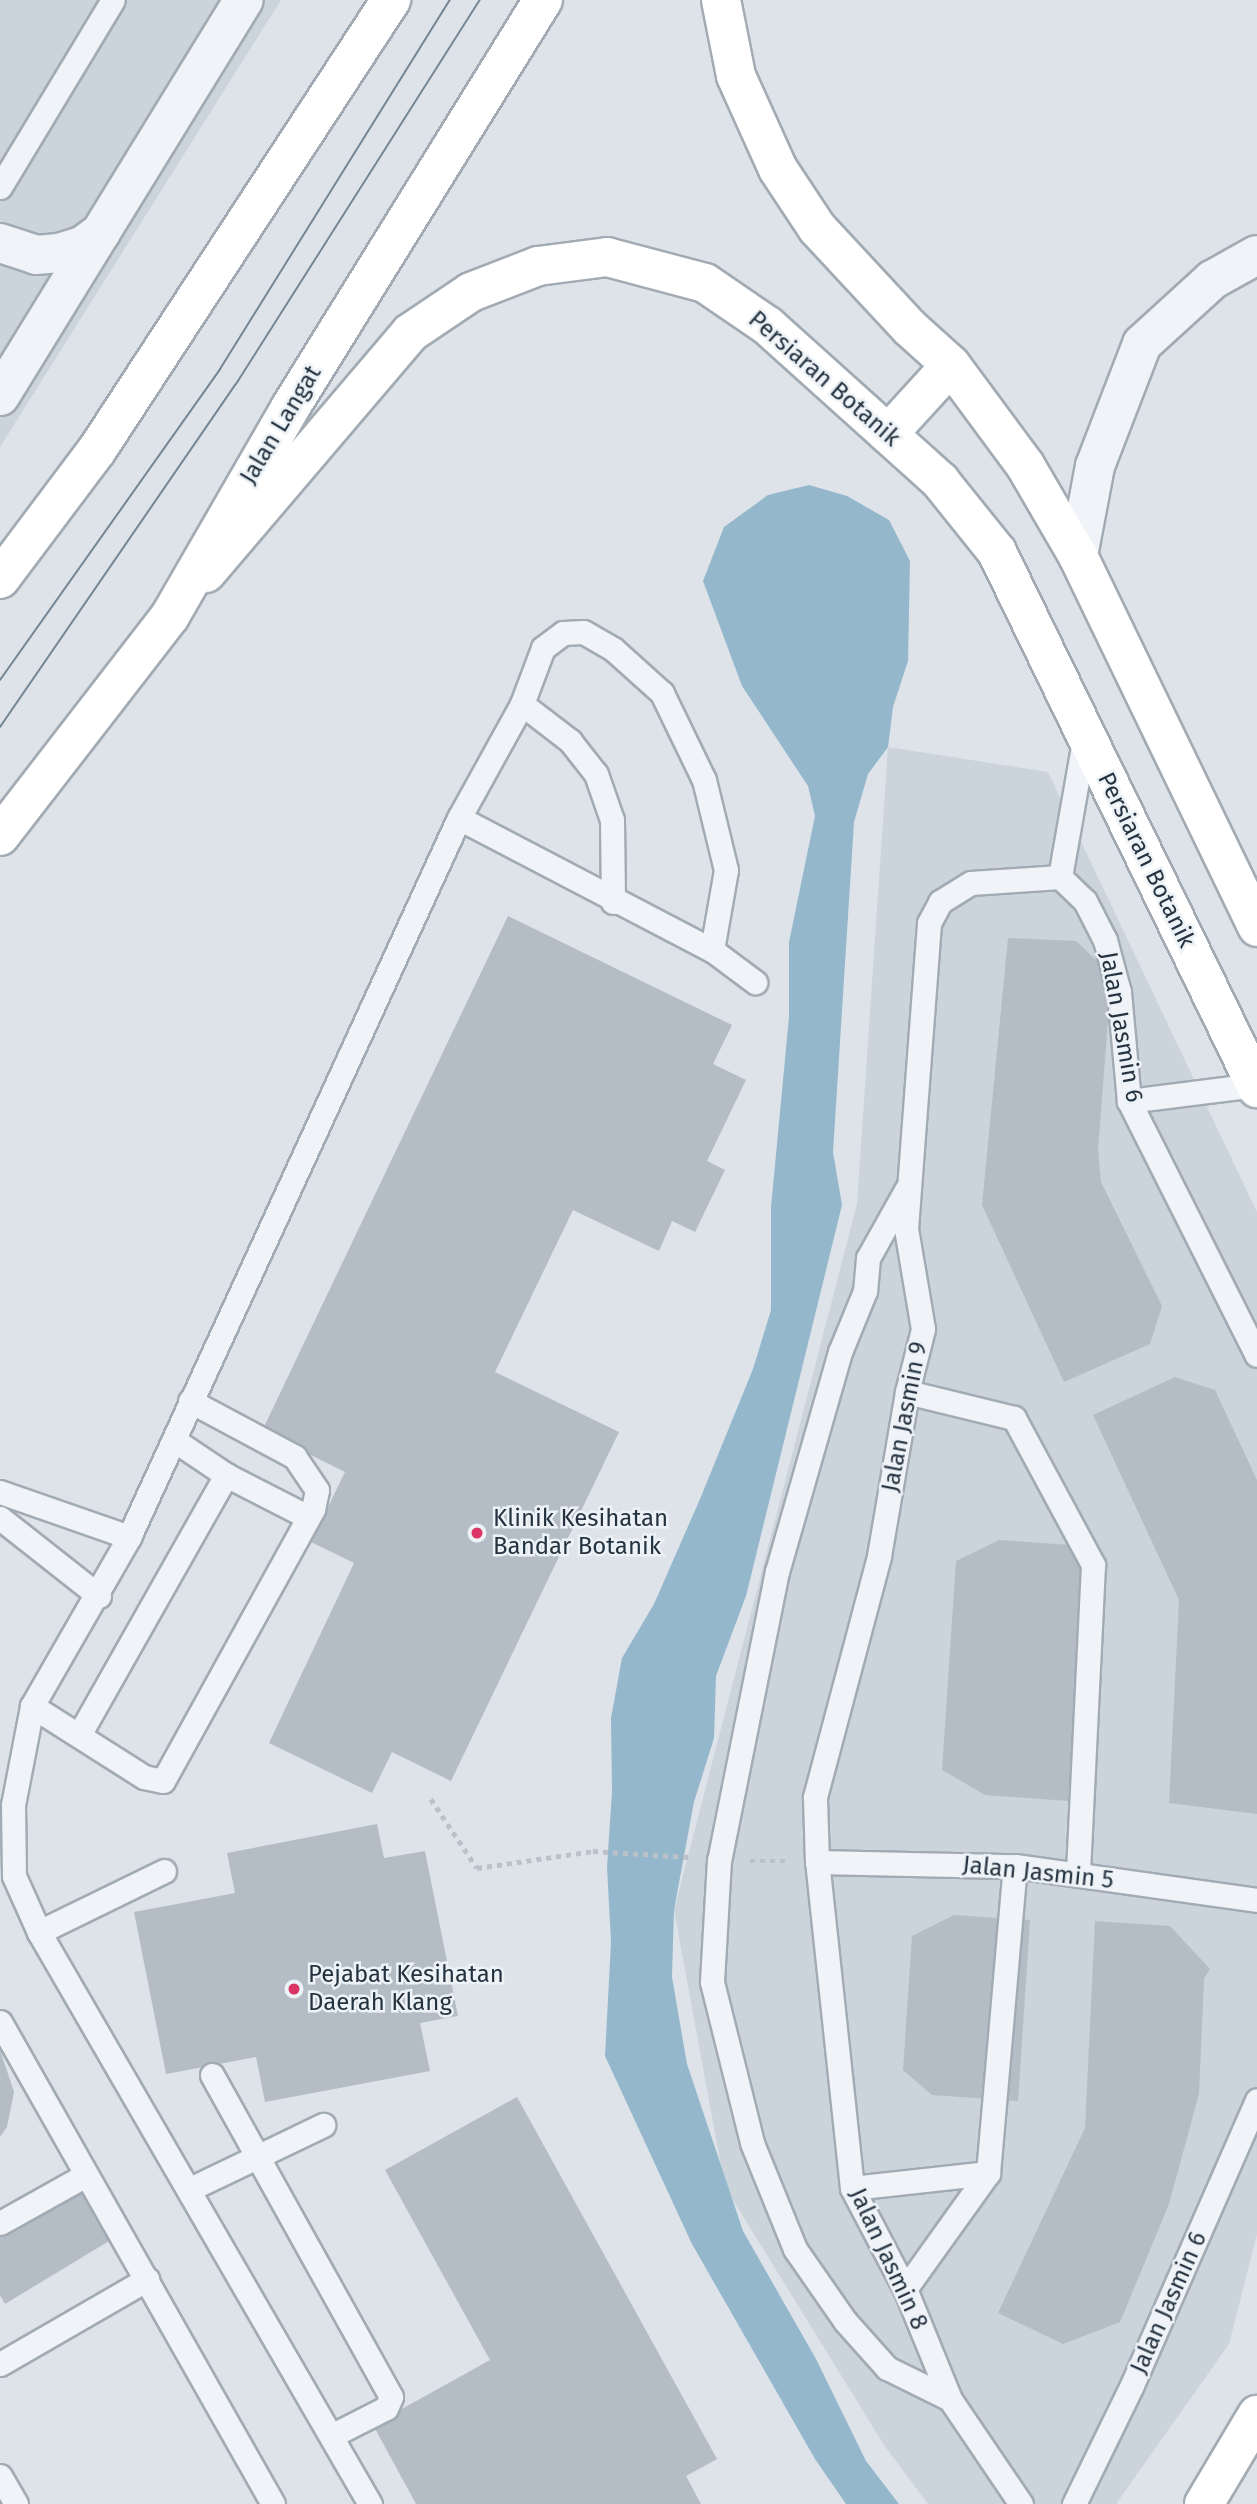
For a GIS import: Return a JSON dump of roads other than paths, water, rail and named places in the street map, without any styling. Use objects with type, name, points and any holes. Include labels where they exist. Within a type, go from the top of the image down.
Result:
[{"type":"main road","points":[[0,579],[97,450],[391,0]]},
{"type":"main road","name":"Jalan Langat","points":[[0,836],[170,616],[290,408],[542,0]]},
{"type":"main road","points":[[721,0],[736,76],[778,169],[825,237],[951,365],[1025,465],[1077,556],[1257,927]]},
{"type":"main road","name":"Persiaran Botanik","points":[[170,616],[410,333],[471,292],[538,266],[607,257],[705,283],[768,326],[940,481],[997,552],[1256,1086]]},
{"type":"main road","points":[[888,434],[951,365]]},
{"type":"main road","points":[[1204,2504],[1257,2414]]},
{"type":"street","points":[[0,396],[244,0]]},
{"type":"street","points":[[0,243],[10,249],[48,254],[82,246],[101,232]]},
{"type":"street","points":[[1077,556],[1095,466],[1142,344],[1212,280],[1257,255]]},
{"type":"lane","points":[[0,187],[11,150],[113,0]]},
{"type":"lane","points":[[370,2504],[333,2435],[38,1932],[14,1876],[13,1805],[32,1706],[99,1595],[129,1537],[459,818],[522,704],[543,648],[563,633],[583,632],[612,649],[662,693],[704,780],[726,870],[712,950]]},
{"type":"lane","points":[[522,704],[570,741],[596,774],[612,820],[613,902]]},
{"type":"lane","points":[[1060,877],[1085,734]]},
{"type":"lane","points":[[459,818],[613,902],[712,950],[755,982]]},
{"type":"lane","name":"Jalan Jasmin 9","points":[[817,1862],[815,1797],[879,1556],[907,1392],[923,1329],[906,1229],[929,923],[940,902],[971,883],[1060,877]]},
{"type":"lane","name":"Jalan Jasmin 6","points":[[1060,877],[1085,901],[1105,940],[1119,992],[1129,1101],[1257,1355]]},
{"type":"lane","points":[[1129,1101],[1256,1086]]},
{"type":"lane","points":[[909,1184],[868,1258],[865,1291],[840,1352],[777,1571],[712,1859],[712,1982],[752,2143],[795,2249],[845,2321],[887,2368],[950,2399]]},
{"type":"lane","points":[[907,1392],[1014,1418],[1093,1565],[1078,1875]]},
{"type":"lane","points":[[32,1706],[144,1777],[163,1781],[306,1516],[313,1509],[317,1490],[295,1457],[190,1401]]},
{"type":"lane","points":[[174,1440],[226,1475],[306,1516]]},
{"type":"lane","points":[[79,1734],[226,1475]]},
{"type":"lane","points":[[0,1492],[129,1537]]},
{"type":"lane","points":[[0,1518],[99,1595]]},
{"type":"lane","name":"Jalan Jasmin 5","points":[[817,1862],[1015,1866],[1257,1900]]},
{"type":"lane","name":"Jalan Jasmin 8","points":[[817,1862],[852,2188],[905,2289],[950,2399],[1021,2504]]},
{"type":"lane","points":[[905,2289],[988,2173],[1015,1866]]},
{"type":"lane","points":[[38,1932],[164,1871]]},
{"type":"lane","points":[[0,2022],[147,2278],[272,2504]]},
{"type":"lane","points":[[212,2076],[391,2397],[386,2408],[333,2435]]},
{"type":"lane","name":"Jalan Jasmin 6","points":[[1082,2501],[1250,2124],[1257,2100]]},
{"type":"lane","points":[[190,2189],[323,2125]]},
{"type":"lane","points":[[852,2188],[988,2173]]},
{"type":"lane","points":[[0,2223],[86,2175]]},
{"type":"lane","points":[[0,2364],[147,2278]]},
{"type":"lane","points":[[0,2476],[16,2504]]},
{"type":"water","points":[[809,485],[847,496],[889,520],[910,561],[908,661],[893,707],[888,747],[868,774],[854,822],[833,1152],[842,1205],[746,1596],[716,1676],[714,1738],[694,1802],[674,1910],[672,1977],[687,2064],[743,2231],[816,2359],[866,2461],[899,2504],[846,2504],[815,2459],[692,2244],[605,2056],[611,1942],[607,1867],[612,1792],[611,1718],[622,1658],[654,1604],[700,1499],[753,1369],[771,1310],[771,1207],[789,1017],[789,942],[815,816],[808,786],[742,686],[703,581],[724,527],[768,495]]},
{"type":"tram line","points":[[0,680],[220,369],[450,0]]},
{"type":"tram line","points":[[0,727],[236,384],[480,0]]},
{"type":"place","name":"Klinik Kesihatan Bandar Botanik","points":[[477,1533]]},
{"type":"place","name":"Pejabat Kesihatan Daerah Klang","points":[[294,1989]]}]
